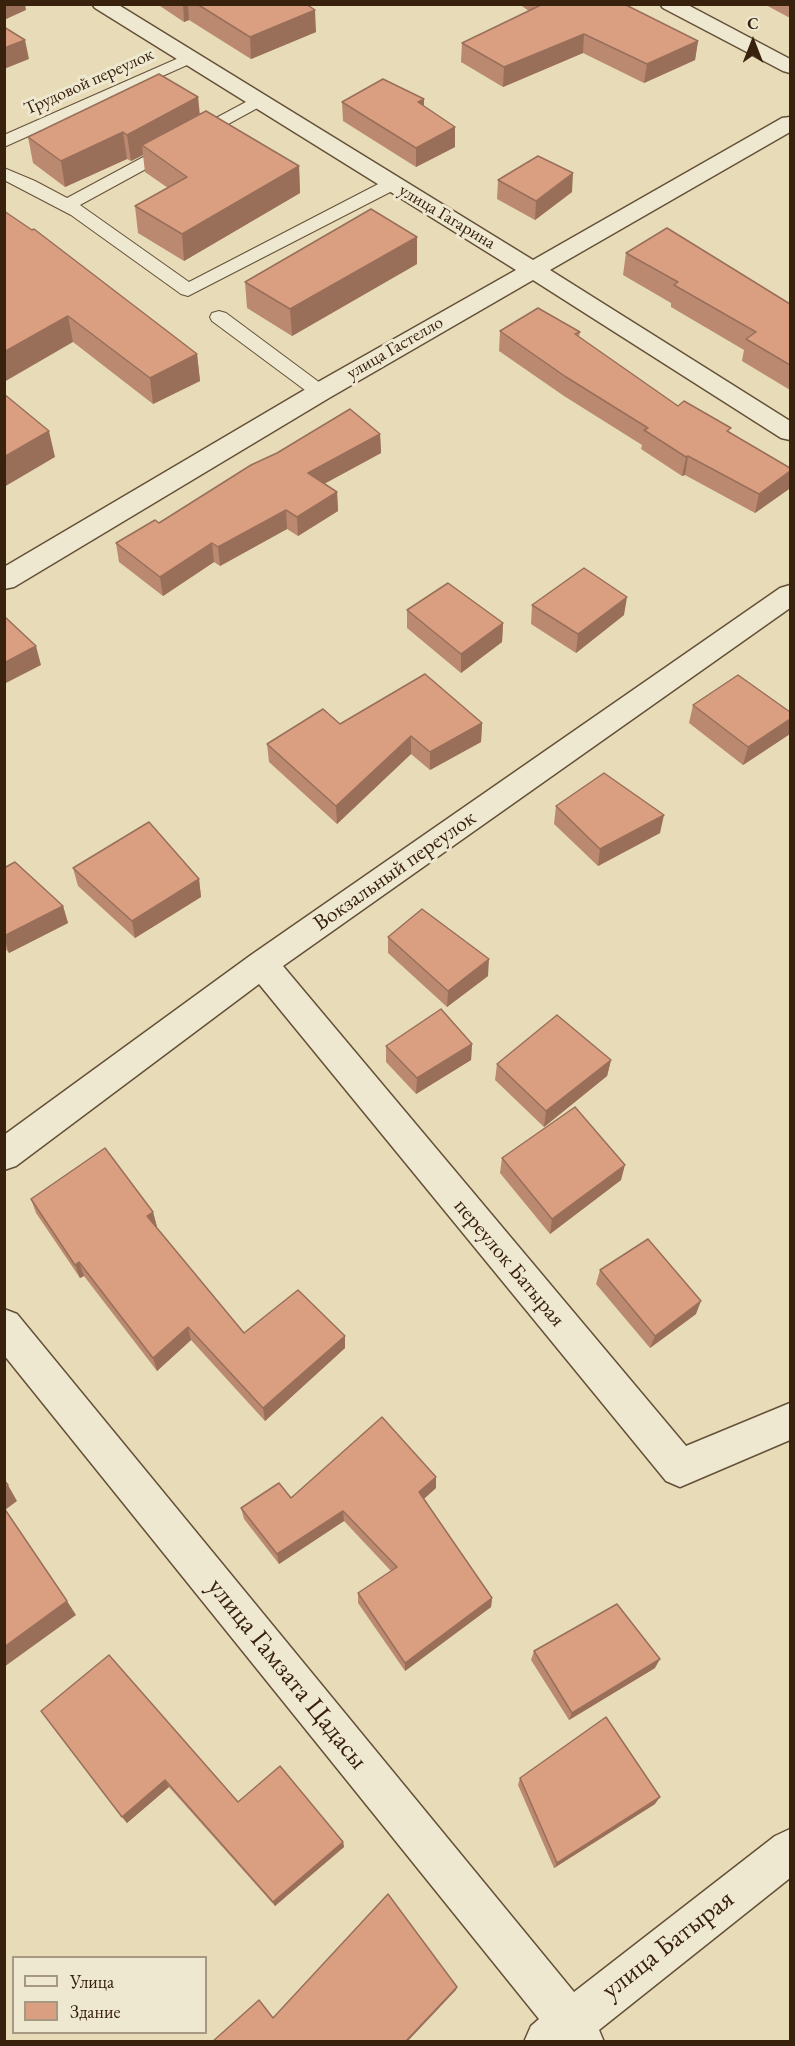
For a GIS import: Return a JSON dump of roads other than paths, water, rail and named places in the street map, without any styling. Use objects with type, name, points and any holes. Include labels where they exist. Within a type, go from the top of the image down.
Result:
[{"type":"street","name":"улица Гагарина","points":[[102,4],[790,432]]},
{"type":"street","points":[[670,4],[790,67]]},
{"type":"street","name":"улица Гастелло","points":[[4,580],[320,392],[790,123]]},
{"type":"street","name":"Вокзальный переулок","points":[[4,1155],[261,964],[790,595]]},
{"type":"street","name":"переулок Батырая","points":[[261,964],[680,1468],[790,1421]]},
{"type":"street","name":"улица Гамзата Цадасы","points":[[4,1326],[566,2035]]},
{"type":"street","name":"улица Батырая","points":[[566,2035],[790,1851]]},
{"type":"lane","name":"Трудовой переулок","points":[[4,142],[190,58]]},
{"type":"lane","points":[[69,204],[256,100]]},
{"type":"lane","points":[[4,172],[38,186],[69,204],[188,290],[392,184]]},
{"type":"lane","points":[[219,317],[320,392]]}]
